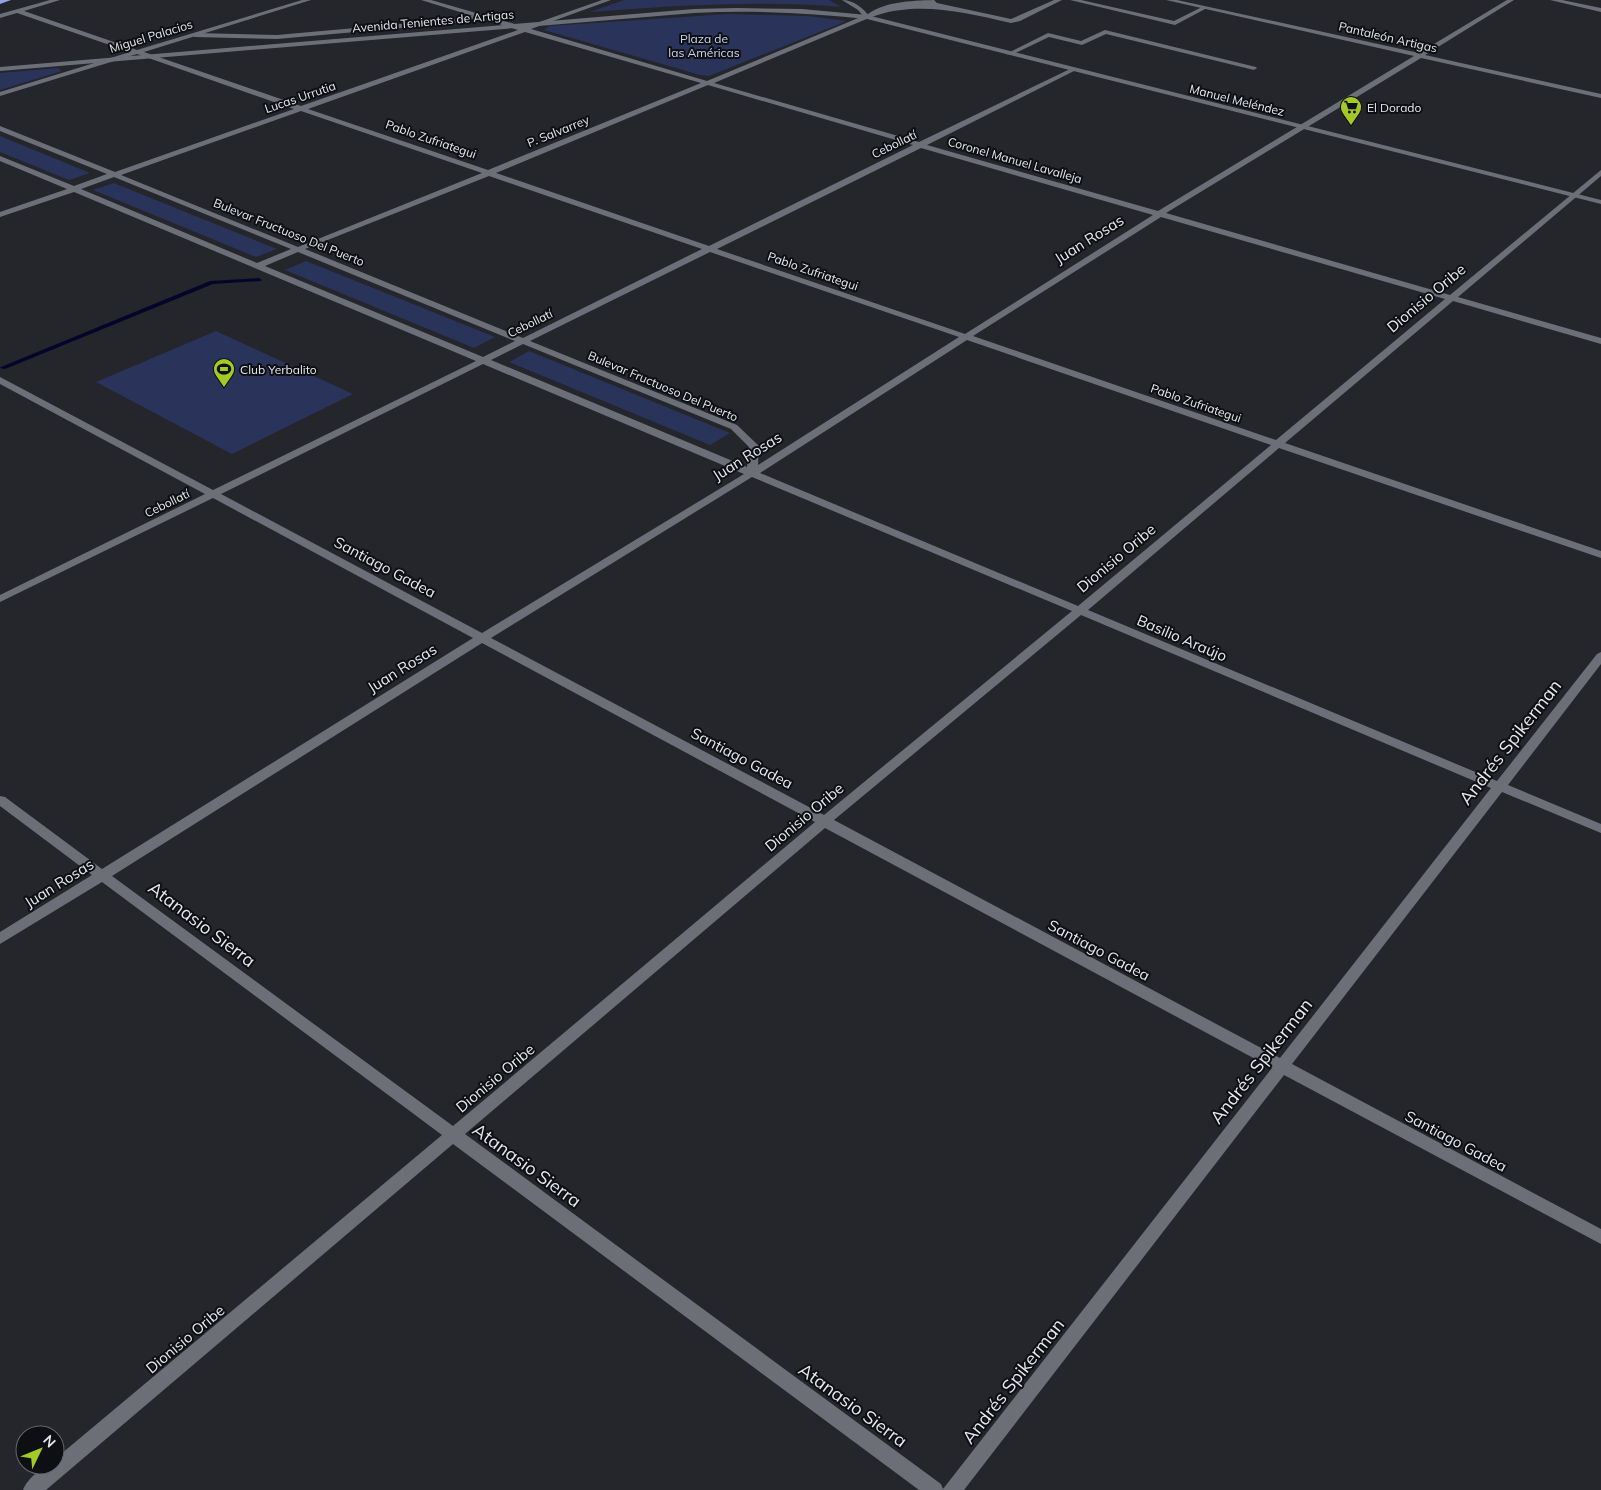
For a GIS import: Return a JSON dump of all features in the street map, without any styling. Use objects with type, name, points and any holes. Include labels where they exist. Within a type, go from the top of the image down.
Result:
[{"type":"highway","points":[[0,2],[8,0]]},
{"type":"street","points":[[0,16],[58,0]]},
{"type":"street","name":"Miguel Palacios","points":[[0,94],[308,0]]},
{"type":"street","name":"Coronel Manuel Lavalleja","points":[[424,0],[1601,341]]},
{"type":"street","name":"Lucas Urrutia","points":[[0,215],[608,0]]},
{"type":"street","points":[[845,0],[860,9],[867,17]]},
{"type":"street","name":"P. Salvarrey","points":[[257,266],[867,17],[882,8],[948,0]]},
{"type":"street","points":[[926,2],[1011,21],[1018,20],[1059,0]]},
{"type":"street","points":[[1073,0],[1175,23],[1204,8]]},
{"type":"street","name":"Pantaleón Artigas","points":[[1169,0],[1601,96]]},
{"type":"street","name":"Juan Rosas","points":[[0,939],[482,638],[752,473],[1160,213],[1511,0]]},
{"type":"street","points":[[1553,0],[1601,10]]},
{"type":"street","name":"Avenida Tenientes de Artigas","points":[[0,69],[544,23],[740,9],[787,9],[867,17]]},
{"type":"street","name":"Pablo Zufriategui","points":[[17,11],[491,172],[1601,555]]},
{"type":"street","points":[[195,35],[277,37],[456,21],[480,16]]},
{"type":"street","name":"Manuel Meléndez","points":[[867,17],[1601,202]]},
{"type":"street","points":[[1009,54],[1048,35],[1082,43],[1105,32],[1254,68]]},
{"type":"street","name":"Cebollatí","points":[[0,600],[522,340],[1072,70]]},
{"type":"street","name":"Bulevar Fructuoso Del Puerto","points":[[0,128],[734,427],[754,446],[752,473]]},
{"type":"street","points":[[0,158],[752,473]]},
{"type":"street","name":"Dionisio Oribe","points":[[32,1490],[824,820],[1079,611],[1276,443],[1601,172]]},
{"type":"street","name":"Santiago Gadea","points":[[2,383],[214,494],[1601,1236]]},
{"type":"street","name":"Basilio Araújo","points":[[752,473],[1601,829]]},
{"type":"street","name":"Andrés Spikerman","points":[[952,1490],[1601,656]]},
{"type":"street","name":"Atanasio Sierra","points":[[0,800],[934,1490]]},
{"type":"green space","name":"Plaza de las Américas","points":[[624,0],[829,0],[841,7],[747,4],[590,12]]},
{"type":"green space","name":"Plaza de las Américas","points":[[728,14],[808,16],[847,21],[709,76],[544,30],[549,26]]},
{"type":"green space","points":[[58,68],[62,71],[0,90],[0,73]]},
{"type":"green space","points":[[0,136],[90,173],[69,180],[0,152]]},
{"type":"green space","points":[[114,183],[277,249],[256,257],[93,190]]},
{"type":"green space","points":[[306,261],[495,337],[474,348],[285,270]]},
{"type":"green space","name":"Club Yerbalito","points":[[216,331],[353,394],[232,454],[96,382]]},
{"type":"green space","points":[[529,351],[730,433],[710,445],[509,362]]},
{"type":"waterway","points":[[3,368],[212,282],[259,280]]},
{"type":"place","name":"El Dorado","points":[[1351,126]]},
{"type":"place","name":"Club Yerbalito","points":[[224,388]]}]
